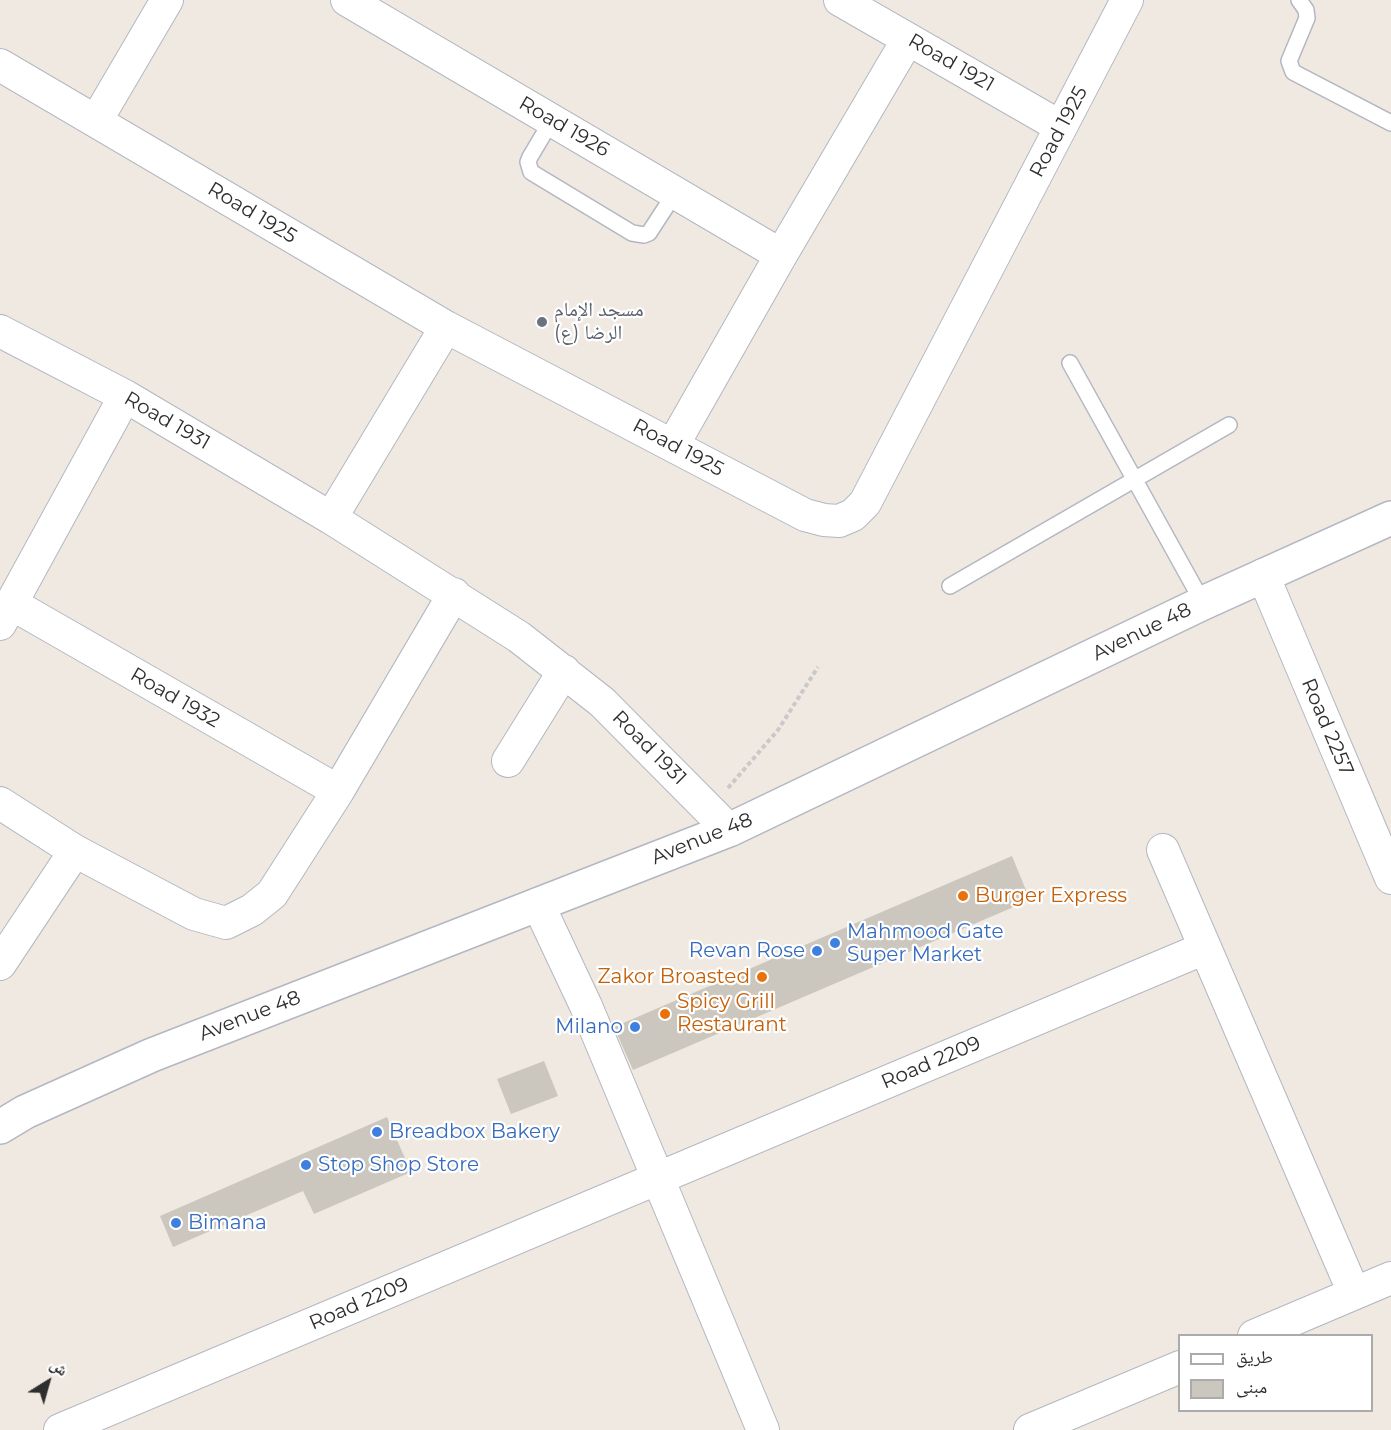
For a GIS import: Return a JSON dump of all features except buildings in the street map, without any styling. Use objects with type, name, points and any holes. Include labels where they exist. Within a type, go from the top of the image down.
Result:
[{"type":"street","points":[[96,121],[167,0]]},
{"type":"street","name":"Road 1926","points":[[347,0],[781,255]]},
{"type":"street","name":"Road 1921","points":[[840,0],[1061,127]]},
{"type":"street","name":"Road 1925","points":[[0,65],[446,327],[805,515],[839,521],[853,515],[865,503],[1127,0]]},
{"type":"street","points":[[673,445],[908,39]]},
{"type":"street","points":[[331,518],[446,327]]},
{"type":"street","name":"Road 1931","points":[[0,331],[125,396],[331,518],[519,637],[602,702],[720,819]]},
{"type":"street","name":"Road 1932","points":[[125,396],[6,614],[338,791]]},
{"type":"street","name":"Avenue 48","points":[[0,1127],[25,1112],[152,1054],[538,904],[720,819],[1391,519]]},
{"type":"street","name":"Road 2257","points":[[1263,575],[1391,879]]},
{"type":"street","points":[[0,803],[75,851],[194,914],[226,923],[252,910],[272,894],[338,791],[454,594]]},
{"type":"street","points":[[508,761],[564,671]]},
{"type":"street","points":[[1162,850],[1354,1293]]},
{"type":"street","points":[[0,964],[75,851]]},
{"type":"street","points":[[538,904],[586,1006],[763,1430]]},
{"type":"street","name":"Road 2209","points":[[60,1430],[1205,948]]},
{"type":"street","points":[[1256,1334],[1391,1278]]},
{"type":"street","points":[[1030,1430],[1178,1367]]},
{"type":"lane","points":[[1299,0],[1306,10],[1307,18],[1289,61],[1293,72],[1391,123]]},
{"type":"lane","points":[[552,120],[530,157],[528,167],[536,176],[632,233],[644,235],[653,229],[675,193]]},
{"type":"lane","points":[[1070,363],[1203,603]]},
{"type":"lane","points":[[950,586],[1229,426]]},
{"type":"path","points":[[720,819],[818,667]]},
{"type":"place","name":"مسجد الإمام الرضا (ع)","points":[[542,322]]},
{"type":"place","name":"Burger Express","points":[[963,896]]},
{"type":"place","name":"Mahmood Gate Super Market","points":[[835,943]]},
{"type":"place","name":"Revan Rose","points":[[817,951]]},
{"type":"place","name":"Zakor Broasted","points":[[762,977]]},
{"type":"place","name":"Spicy Grill Restaurant","points":[[665,1014]]},
{"type":"place","name":"Milano","points":[[635,1027]]},
{"type":"place","name":"Breadbox Bakery","points":[[377,1132]]},
{"type":"place","name":"Stop Shop Store","points":[[306,1165]]},
{"type":"place","name":"Bimana","points":[[176,1223]]}]
